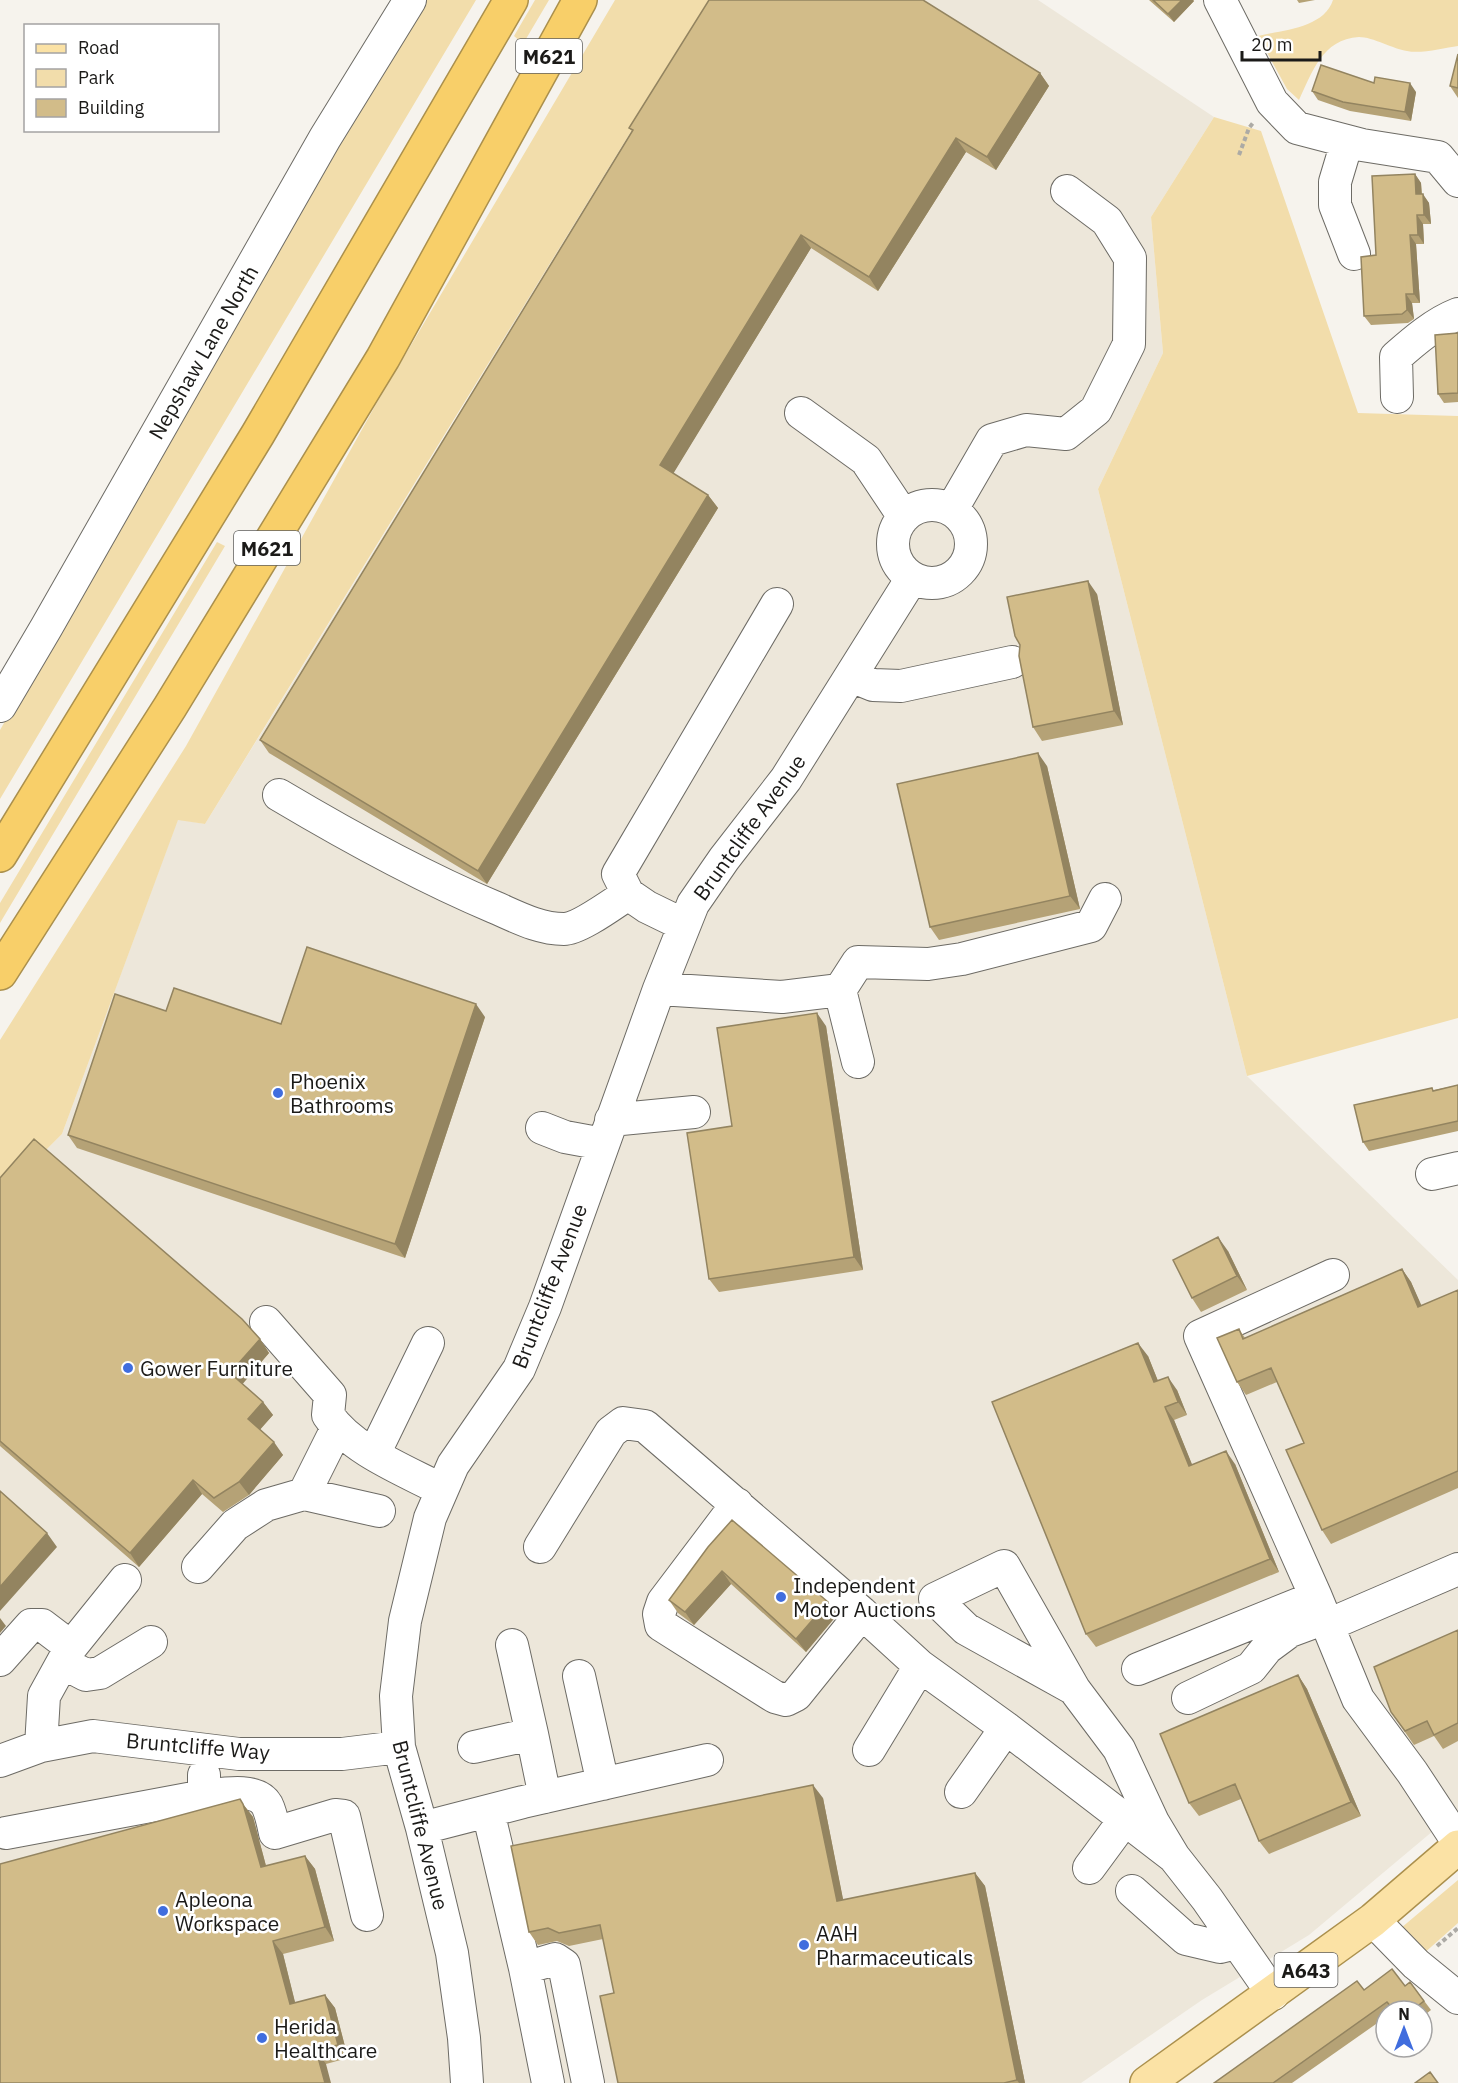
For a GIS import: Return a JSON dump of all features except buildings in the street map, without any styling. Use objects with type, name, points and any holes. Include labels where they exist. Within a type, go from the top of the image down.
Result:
[{"type":"highway","name":"M621","points":[[0,855],[258,434],[511,0]]},
{"type":"highway","name":"M621","points":[[0,973],[170,707],[383,358],[580,0]]},
{"type":"main road","name":"A643","points":[[1147,2083],[1373,1920],[1458,1847]]},
{"type":"street","name":"Nepshaw Lane North","points":[[0,706],[325,138],[410,0]]},
{"type":"street","points":[[1220,0],[1272,102],[1297,128],[1362,146],[1438,157],[1458,181]]},
{"type":"street","points":[[1347,141],[1335,182],[1335,205],[1354,255]]},
{"type":"street","points":[[952,509],[992,440],[1026,430],[1066,434],[1096,410],[1129,344],[1130,258],[1107,221],[1067,192]]},
{"type":"street","points":[[1397,397],[1396,357],[1416,339],[1458,314]]},
{"type":"street","points":[[801,413],[866,460],[904,517]]},
{"type":"street","points":[[937,504],[952,509],[964,519],[971,533],[972,549],[967,563],[957,575],[943,582],[927,583],[912,578],[901,568],[894,554],[893,538],[898,524],[904,517],[908,512],[922,505],[937,504]]},
{"type":"street","name":"Bruntcliffe Avenue","points":[[467,2083],[464,2038],[452,1953],[422,1828],[399,1747],[396,1696],[405,1621],[430,1518],[453,1465],[519,1369],[545,1307],[659,989],[684,925],[699,895],[786,779],[912,578]]},
{"type":"street","points":[[684,925],[647,908],[628,894],[618,874],[777,604]]},
{"type":"street","points":[[851,676],[873,685],[901,686],[1012,662]]},
{"type":"street","points":[[279,795],[342,833],[476,900],[540,926],[566,929],[588,919],[628,894]]},
{"type":"street","points":[[858,1062],[840,990],[858,962],[928,964],[962,959],[1091,926],[1105,899]]},
{"type":"street","points":[[659,989],[782,997],[840,990]]},
{"type":"street","points":[[542,1128],[565,1137],[607,1132],[694,1112]]},
{"type":"street","points":[[1333,1275],[1200,1336],[1323,1613],[1358,1699],[1412,1772],[1458,1842]]},
{"type":"street","points":[[266,1322],[330,1395],[328,1415],[337,1428],[355,1444],[442,1490]]},
{"type":"street","points":[[374,1454],[428,1343]]},
{"type":"street","points":[[540,1547],[611,1432],[623,1423],[645,1426],[920,1666],[1006,1728],[1174,1857]]},
{"type":"street","points":[[304,1494],[337,1428]]},
{"type":"street","points":[[198,1568],[235,1525],[266,1505],[304,1494],[379,1510]]},
{"type":"street","points":[[737,1504],[663,1602],[659,1614],[661,1625],[775,1697],[786,1700],[796,1695],[862,1613]]},
{"type":"street","points":[[1138,1669],[1458,1569]]},
{"type":"street","points":[[41,1746],[44,1696],[67,1655],[125,1580]]},
{"type":"street","points":[[1188,1698],[1251,1668],[1267,1648],[1290,1631],[1323,1613]]},
{"type":"street","points":[[0,1660],[32,1625],[42,1625],[86,1675],[100,1673],[151,1642]]},
{"type":"street","points":[[512,1645],[545,1797]]},
{"type":"street","points":[[869,1750],[920,1666]]},
{"type":"street","points":[[579,1677],[603,1784]]},
{"type":"street","points":[[1074,1689],[1119,1749],[1153,1822],[1174,1857],[1207,1899],[1273,1994]]},
{"type":"street","points":[[961,1792],[1006,1728]]},
{"type":"street","points":[[474,1747],[532,1734]]},
{"type":"street","name":"Bruntcliffe Way","points":[[0,1761],[41,1746],[93,1736],[239,1754],[342,1754],[399,1747]]},
{"type":"street","points":[[203,1750],[204,1796]]},
{"type":"street","points":[[422,1828],[707,1760]]},
{"type":"street","points":[[6,1833],[204,1796],[241,1794],[259,1796],[267,1806],[275,1833],[334,1815],[344,1815],[368,1915]]},
{"type":"street","points":[[488,1811],[525,1968],[548,2083]]},
{"type":"street","points":[[1089,1868],[1125,1819]]},
{"type":"street","points":[[1132,1891],[1186,1939],[1220,1947],[1236,1943]]},
{"type":"street","points":[[1373,1920],[1416,1964],[1458,1998]]},
{"type":"street","points":[[525,1968],[555,1959],[564,1965],[588,2083]]},
{"type":"shaded area","points":[[707,0],[1038,0],[1214,117],[1151,217],[1163,353],[1098,489],[1247,1076],[1458,1280],[1458,1810],[1309,1935],[1202,2000],[1081,2083],[0,2083],[0,1202],[62,1134],[178,819],[205,824],[467,400]]},
{"type":"green space","points":[[422,0],[476,0],[0,799],[0,730]]},
{"type":"green space","points":[[535,0],[549,0],[523,44],[514,36]]},
{"type":"green space","points":[[615,0],[712,0],[205,824],[178,820],[62,1134],[0,1202],[0,1040],[186,746],[375,406]]},
{"type":"green space","points":[[1333,0],[1458,0],[1458,46],[1413,52],[1365,38],[1346,39],[1336,44],[1320,59],[1299,100],[1287,89],[1258,36],[1312,22],[1321,17]]},
{"type":"green space","points":[[1214,117],[1261,131],[1358,413],[1458,416],[1458,1018],[1247,1076],[1098,489],[1163,353],[1151,217]]},
{"type":"green space","points":[[217,542],[225,546],[0,923],[0,903]]},
{"type":"green space","points":[[1458,1880],[1458,1923],[1422,1955],[1401,1928]]},
{"type":"place","name":"Phoenix Bathrooms","points":[[278,1093]]},
{"type":"place","name":"Gower Furniture","points":[[128,1368]]},
{"type":"place","name":"Independent Motor Auctions","points":[[781,1597]]},
{"type":"place","name":"Apleona Workspace","points":[[163,1911]]},
{"type":"place","name":"AAH Pharmaceuticals","points":[[804,1945]]},
{"type":"place","name":"Herida Healthcare","points":[[262,2038]]}]
